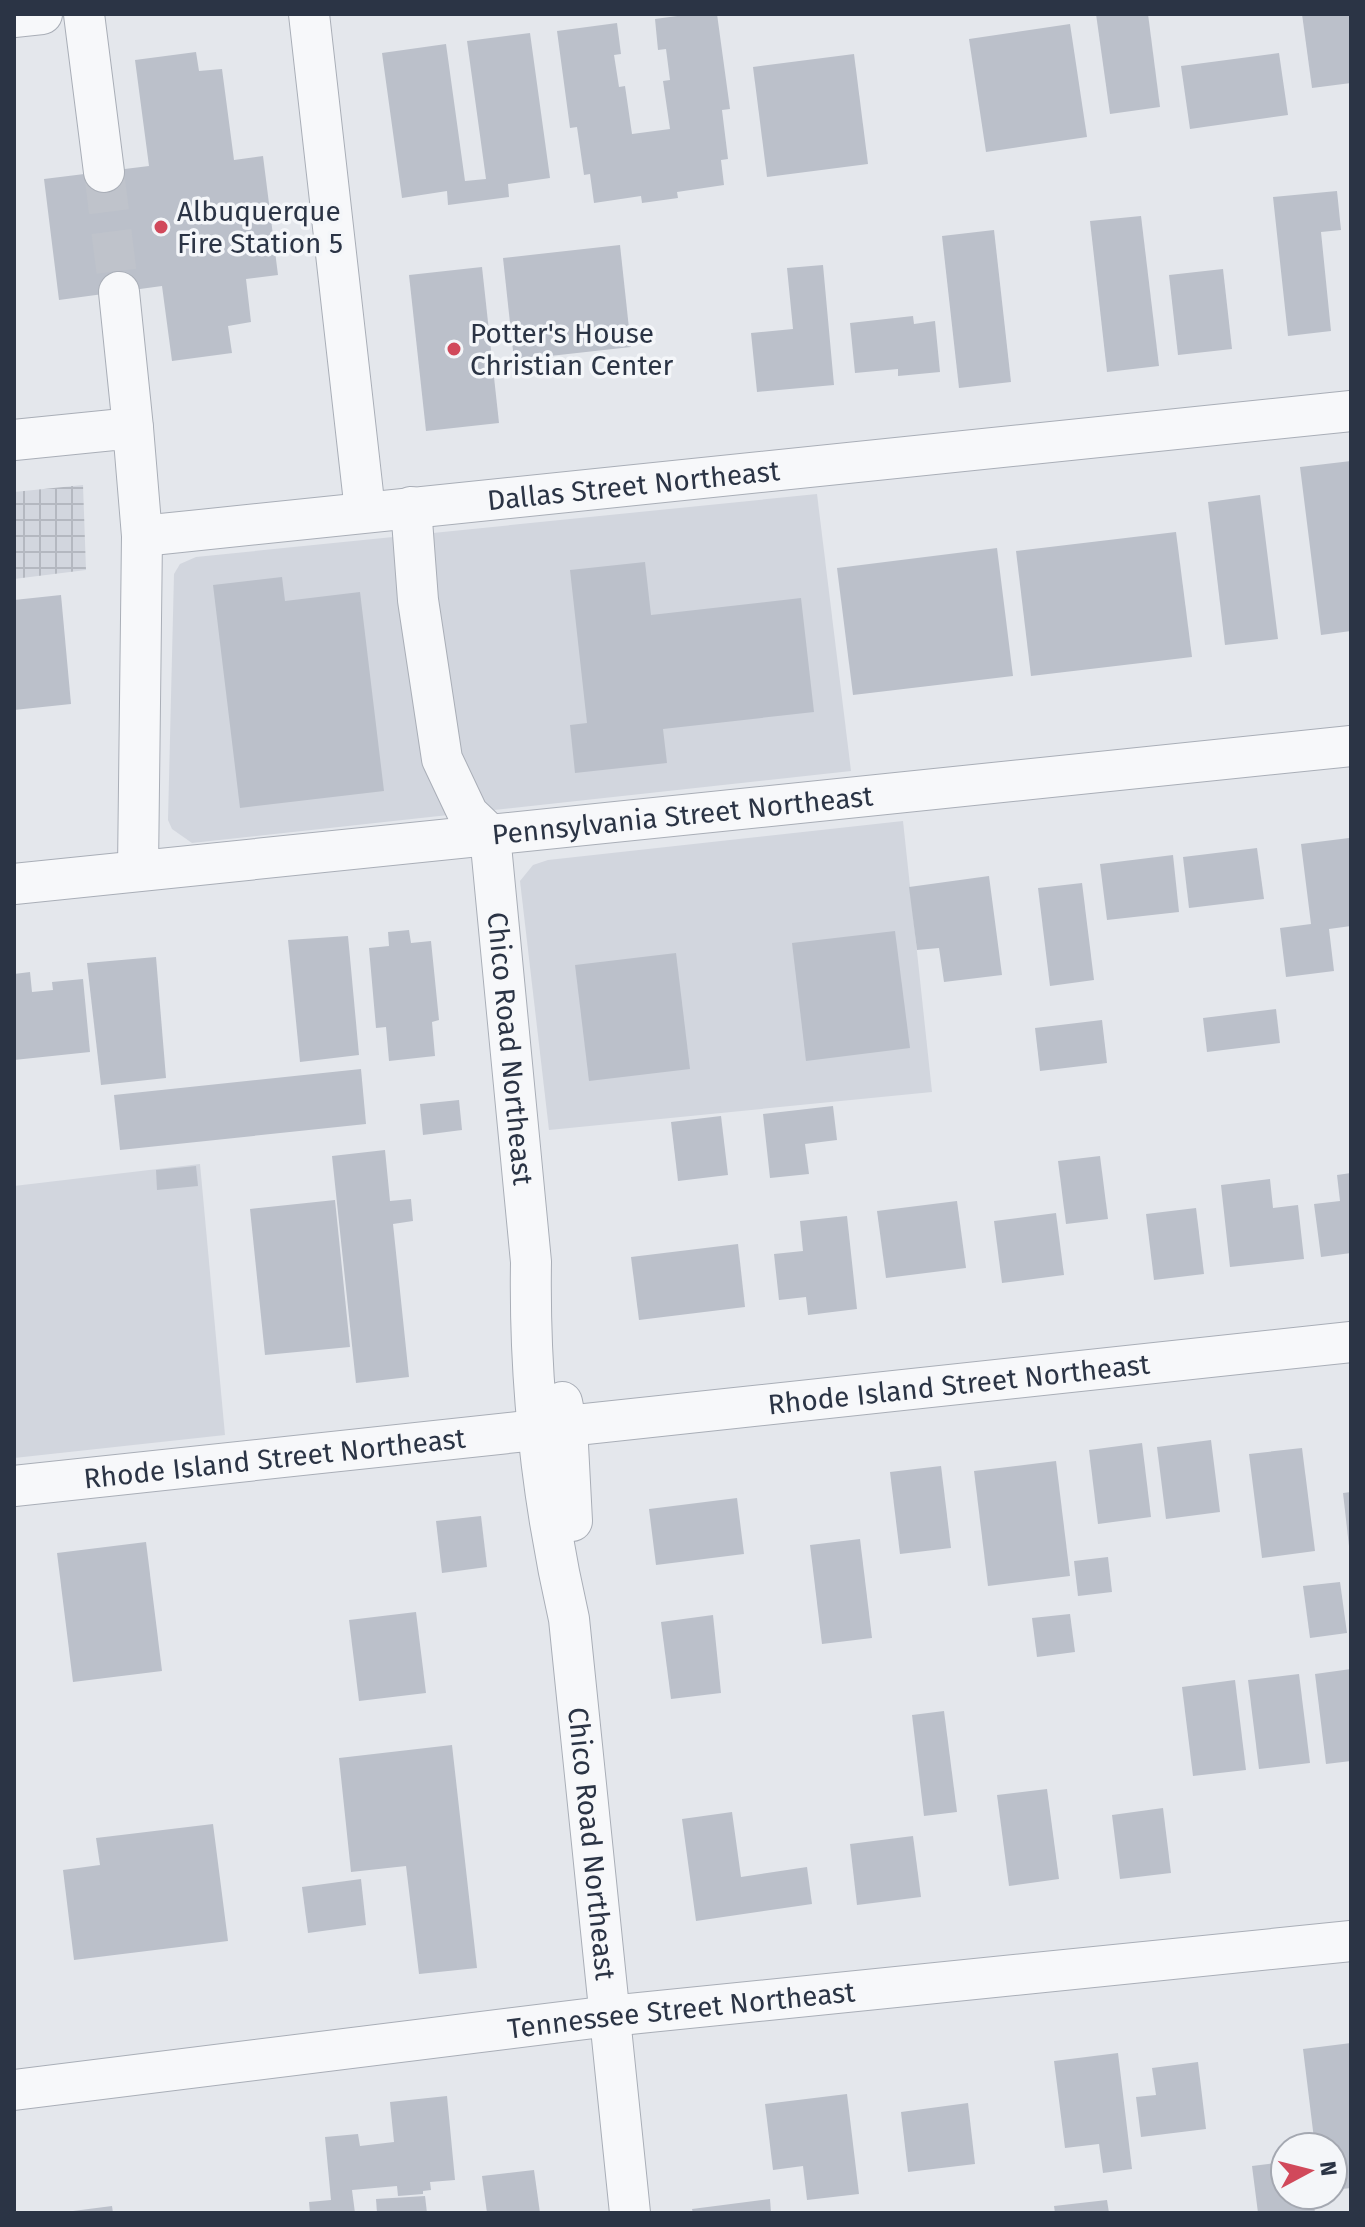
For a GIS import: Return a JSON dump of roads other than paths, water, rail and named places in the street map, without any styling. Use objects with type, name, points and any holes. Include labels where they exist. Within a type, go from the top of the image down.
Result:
[{"type":"street","points":[[14,17],[42,14]]},
{"type":"street","points":[[84,14],[104,172]]},
{"type":"street","points":[[309,14],[365,511]]},
{"type":"street","points":[[119,292],[142,536],[138,869]]},
{"type":"street","name":"Dallas Street Northeast","points":[[142,536],[1351,411]]},
{"type":"street","points":[[14,440],[133,428]]},
{"type":"street","points":[[411,507],[418,600],[442,759],[468,814],[490,835]]},
{"type":"street","name":"Pennsylvania Street Northeast","points":[[14,884],[1351,746]]},
{"type":"street","name":"Chico Road Northeast","points":[[490,835],[531,1262],[530,1327],[551,1428],[552,1546],[569,1619],[630,2213]]},
{"type":"street","name":"Rhode Island Street Northeast","points":[[14,1486],[1351,1342]]},
{"type":"street","name":"Tennessee Street Northeast","points":[[14,2090],[610,2016],[1351,1941]]},
{"type":"tunnel","points":[[104,172],[119,292]]},
{"type":"place","name":"Albuquerque Fire Station 5","points":[[161,227]]},
{"type":"place","name":"Potter's House Christian Center","points":[[454,349]]}]
